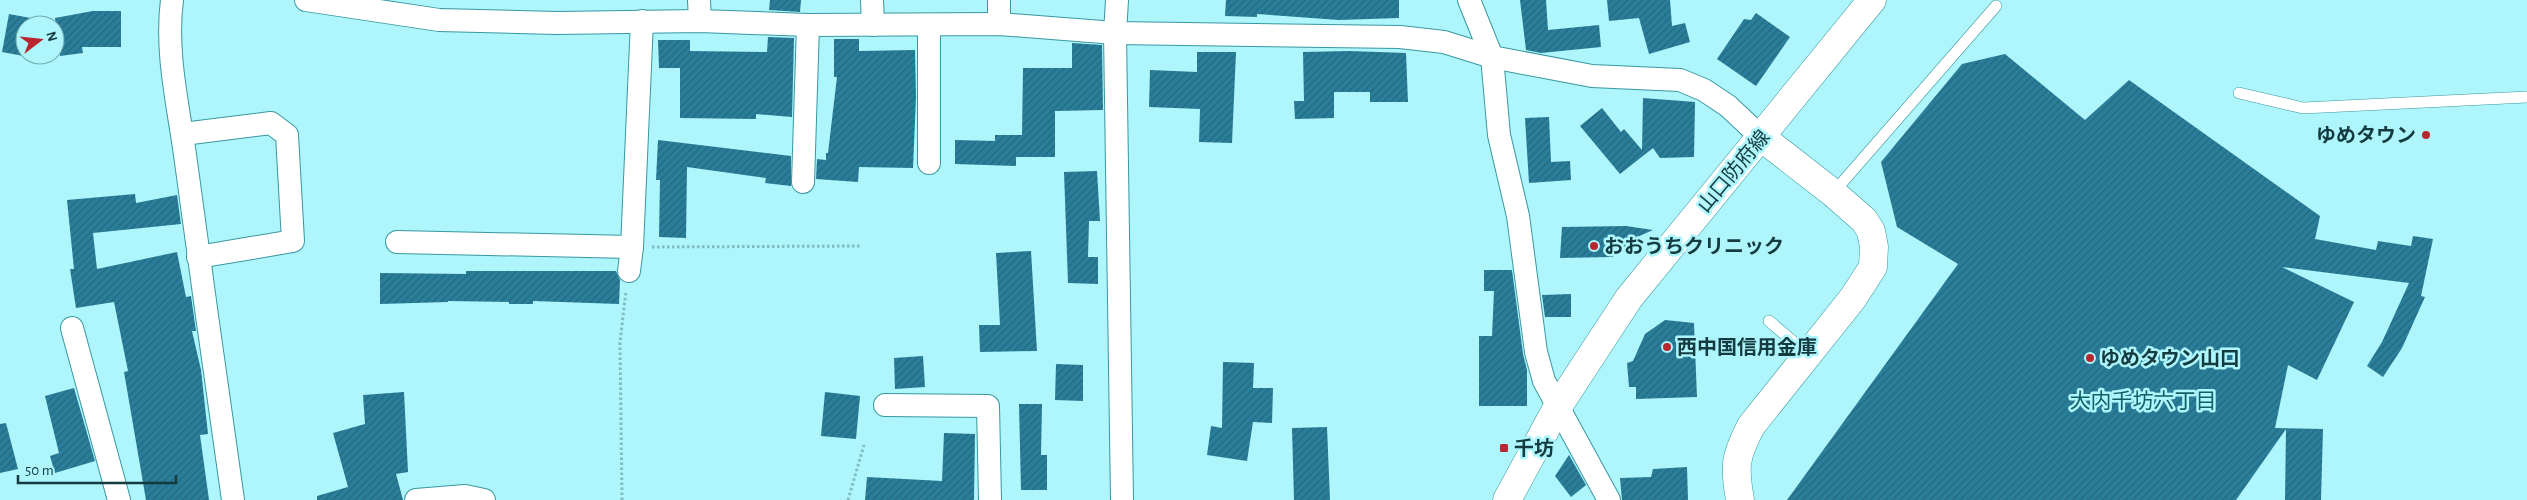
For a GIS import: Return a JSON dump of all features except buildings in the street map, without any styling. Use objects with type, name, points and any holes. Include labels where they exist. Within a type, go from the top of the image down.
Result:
[{"type":"main road","name":"山口防府線","points":[[1507,500],[1557,408],[1628,298],[1872,0]]},
{"type":"main road","points":[[1740,500],[1735,472],[1741,445],[1751,426],[1853,298],[1873,266],[1874,247],[1871,231],[1864,220],[1761,136]]},
{"type":"street","points":[[172,0],[170,19],[172,69],[183,134],[198,257],[233,500]]},
{"type":"street","points":[[306,0],[439,20],[557,23],[642,22],[700,10],[808,25],[999,24],[1114,33],[1400,37],[1444,42],[1492,57],[1592,76],[1680,80],[1704,90],[1728,106],[1761,136]]},
{"type":"street","points":[[872,0],[873,24]]},
{"type":"street","points":[[999,0],[999,24]]},
{"type":"street","points":[[1116,0],[1114,33],[1122,500]]},
{"type":"street","points":[[1468,0],[1492,57],[1499,135],[1518,216],[1536,352],[1544,381],[1557,408],[1609,500]]},
{"type":"street","points":[[629,271],[632,247],[642,22]]},
{"type":"street","points":[[803,182],[808,25]]},
{"type":"street","points":[[929,163],[930,25]]},
{"type":"street","points":[[183,134],[271,123],[287,135],[293,241],[198,257]]},
{"type":"street","points":[[397,242],[632,247]]},
{"type":"street","points":[[72,328],[120,500]]},
{"type":"street","points":[[885,405],[988,406],[990,500]]},
{"type":"street","points":[[416,500],[465,496],[484,500]]},
{"type":"lane","points":[[1833,193],[1996,6]]},
{"type":"lane","points":[[2239,93],[2303,108],[2527,97]]},
{"type":"lane","points":[[1769,321],[1808,354]]},
{"type":"path","points":[[632,247],[861,246]]},
{"type":"path","points":[[622,500],[620,342],[629,271]]},
{"type":"path","points":[[848,500],[864,445]]},
{"type":"place","name":"ゆめタウン","points":[[2426,135]]},
{"type":"place","name":"おおうちクリニック","points":[[1594,246]]},
{"type":"place","name":"西中国信用金庫","points":[[1667,347]]},
{"type":"place","name":"ゆめタウン山口","points":[[2090,358]]},
{"type":"place","name":"千坊","points":[[1504,448]]},
{"type":"district","name":"大内千坊六丁目","points":[[2143,401]]}]
